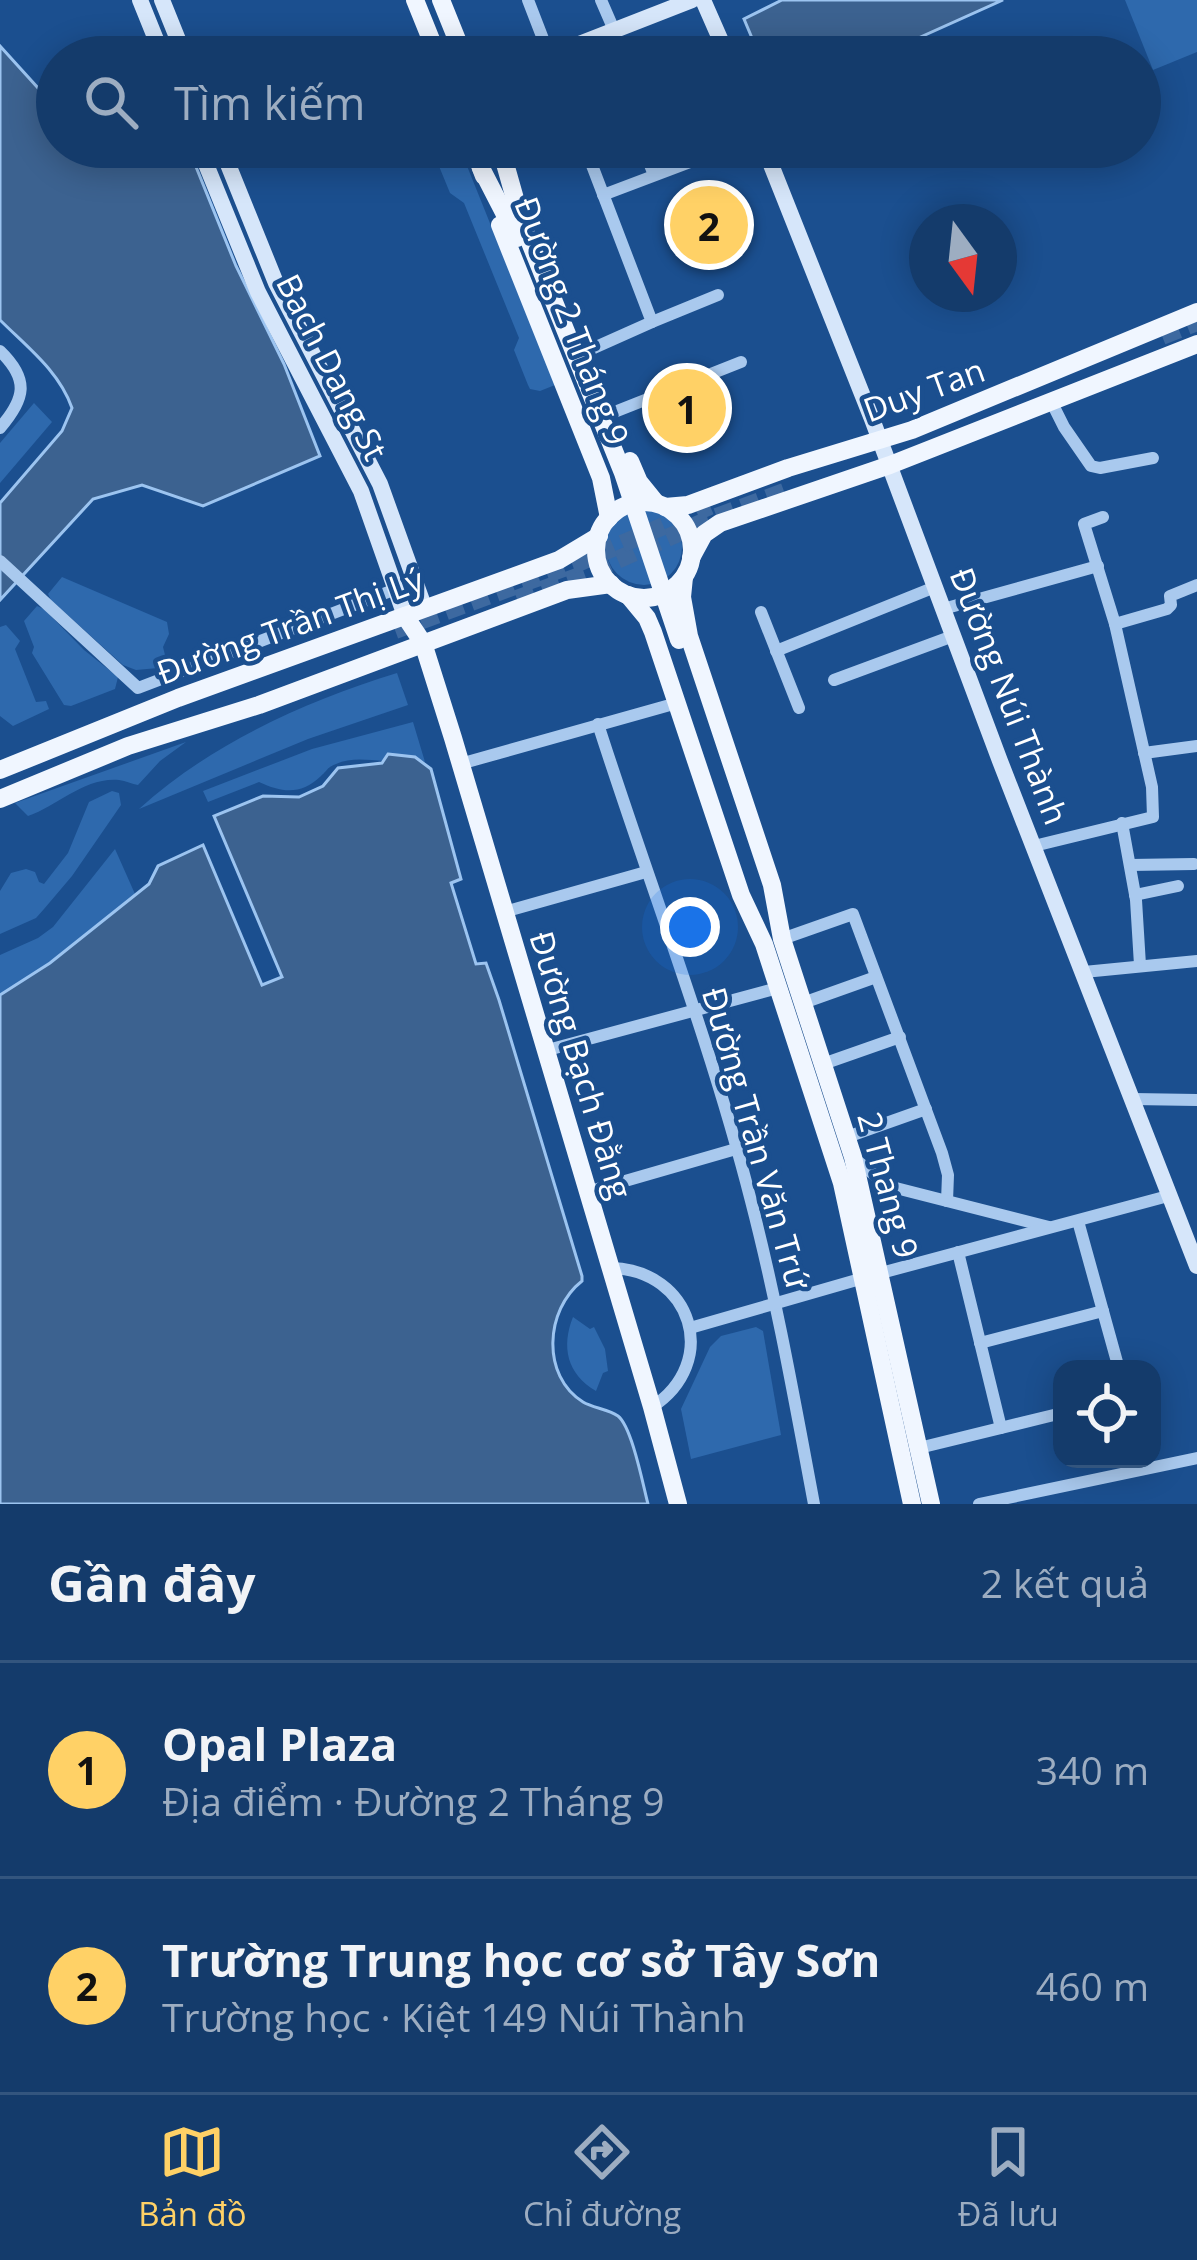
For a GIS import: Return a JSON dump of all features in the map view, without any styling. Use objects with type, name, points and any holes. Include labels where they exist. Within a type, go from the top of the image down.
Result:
[{"type":"main road","points":[[140,0],[155,36]]},
{"type":"main road","points":[[162,0],[177,36]]},
{"type":"main road","points":[[415,0],[430,36]]},
{"type":"main road","points":[[441,0],[456,36]]},
{"type":"main road","points":[[599,36],[692,0]]},
{"type":"main road","points":[[703,0],[719,36]]},
{"type":"main road","name":"Bach Dang St","points":[[208,168],[258,292],[353,474],[396,589],[400,629]]},
{"type":"main road","name":"Bach Dang St","points":[[229,168],[276,283],[372,466],[425,609]]},
{"type":"main road","points":[[481,168],[517,222]]},
{"type":"main road","name":"Đường 2 Tháng 9","points":[[481,168],[601,478],[603,527]]},
{"type":"main road","points":[[505,168],[517,222]]},
{"type":"main road","name":"Đường 2 Tháng 9","points":[[509,168],[633,469],[660,505]]},
{"type":"main road","name":"Đường Núi Thành","points":[[772,168],[1197,1266]]},
{"type":"main road","name":"2 Thang 9","points":[[517,222],[612,475],[773,942],[803,1004],[854,1157],[912,1504]]},
{"type":"main road","points":[[258,292],[276,283]]},
{"type":"main road","name":"Duy Tan","points":[[660,505],[688,505],[912,430],[1197,313]]},
{"type":"main road","points":[[628,595],[659,595],[677,585],[711,528],[890,465],[1197,344]]},
{"type":"main road","points":[[1079,362],[1089,386]]},
{"type":"main road","points":[[353,474],[372,466]]},
{"type":"main road","points":[[770,475],[780,501]]},
{"type":"main road","points":[[635,503],[660,505],[674,512],[687,528],[692,548],[682,598],[689,636],[772,885],[773,942],[741,895],[647,618],[604,576],[597,557],[603,527],[616,511],[635,503]]},
{"type":"main road","name":"Đường Trần Thị Lý","points":[[400,629],[425,609],[572,554],[603,527]]},
{"type":"main road","points":[[507,580],[518,608]]},
{"type":"main road","name":"Đường Trần Thị Lý","points":[[5,797],[128,746],[260,705],[580,586],[611,584]]},
{"type":"main road","points":[[400,629],[423,644],[425,609]]},
{"type":"main road","points":[[0,770],[116,724],[181,708],[400,629]]},
{"type":"main road","points":[[128,746],[400,629]]},
{"type":"main road","name":"Đường Bạch Đằng","points":[[423,644],[678,1504]]},
{"type":"main road","name":"2 Thang 9","points":[[773,942],[778,988],[872,1275],[931,1504]]},
{"type":"street","points":[[528,0],[541,36]]},
{"type":"street","points":[[602,0],[607,33]]},
{"type":"street","points":[[593,168],[652,322]]},
{"type":"street","points":[[651,168],[654,175]]},
{"type":"street","points":[[603,195],[673,168]]},
{"type":"street","points":[[587,351],[718,296]]},
{"type":"street","points":[[0,351],[18,373],[21,398],[0,428]]},
{"type":"street","points":[[612,413],[741,362]]},
{"type":"street","points":[[1051,401],[1091,466],[1153,458]]},
{"type":"street","points":[[1034,846],[1153,817],[1152,787],[1115,624],[1084,524],[1103,518]]},
{"type":"street","points":[[0,561],[138,688],[396,589]]},
{"type":"street","points":[[943,609],[1098,566]]},
{"type":"street","points":[[1115,624],[1168,609],[1170,596],[1197,585]]},
{"type":"street","points":[[776,651],[935,587]]},
{"type":"street","points":[[760,612],[799,708]]},
{"type":"street","points":[[834,680],[953,635]]},
{"type":"street","points":[[460,764],[677,703]]},
{"type":"street","name":"Đường Trần Văn Trứ","points":[[598,724],[751,1198],[814,1504]]},
{"type":"street","points":[[1144,753],[1197,746]]},
{"type":"street","name":"Đường Núi Thành","points":[[1122,823],[1135,895],[1140,964]]},
{"type":"street","points":[[1130,865],[1194,864]]},
{"type":"street","points":[[504,912],[646,872]]},
{"type":"street","points":[[1135,895],[1178,886]]},
{"type":"street","points":[[773,942],[853,914],[948,1175],[947,1201]]},
{"type":"street","points":[[1084,971],[1197,962]]},
{"type":"street","points":[[803,1004],[876,976]]},
{"type":"street","points":[[544,1051],[778,988]]},
{"type":"street","points":[[823,1064],[900,1037]]},
{"type":"street","points":[[1133,1099],[1197,1100]]},
{"type":"street","points":[[847,1138],[926,1109]]},
{"type":"street","points":[[587,1192],[736,1149]]},
{"type":"street","points":[[854,1157],[889,1186],[1050,1228]]},
{"type":"street","points":[[866,1209],[877,1191],[889,1186]]},
{"type":"street","points":[[690,1328],[1168,1196]]},
{"type":"street","points":[[1078,1221],[1117,1360]]},
{"type":"street","points":[[958,1252],[1001,1428]]},
{"type":"street","points":[[611,1268],[641,1272],[668,1288],[690,1328],[690,1355],[681,1380],[652,1408]]},
{"type":"street","points":[[980,1342],[1103,1311]]},
{"type":"street","points":[[919,1448],[1053,1415]]},
{"type":"street","points":[[1161,1462],[1197,1458]]},
{"type":"street","points":[[979,1504],[1128,1468]]},
{"type":"street","points":[[1059,1487],[1062,1504]]},
{"type":"shaded area","points":[[782,0],[1003,0],[923,36],[751,36],[744,19]]},
{"type":"shaded area","points":[[1125,0],[1197,0],[1197,52],[1161,67],[1161,36],[1139,36]]},
{"type":"shaded area","points":[[0,46],[36,86],[36,168],[196,168],[320,456],[203,506],[142,485],[93,499],[0,600],[0,503],[62,431],[72,408],[51,371],[0,320]]},
{"type":"shaded area","points":[[440,168],[468,168],[555,385],[530,389],[514,350],[519,338],[464,203],[450,193]]},
{"type":"shaded area","points":[[34,403],[52,422],[0,483],[0,443]]},
{"type":"shaded area","points":[[644,509],[671,520],[682,547],[671,574],[644,585],[617,574],[606,547],[617,520]]},
{"type":"shaded area","points":[[62,577],[167,622],[169,634],[163,647],[172,661],[169,667],[136,670],[123,665],[51,600],[48,594]]},
{"type":"shaded area","points":[[37,606],[118,677],[115,689],[64,705],[32,653],[24,621]]},
{"type":"shaded area","points":[[6,625],[20,641],[15,649],[36,702],[46,701],[49,709],[13,726],[0,716],[0,627]]},
{"type":"shaded area","points":[[397,673],[408,705],[308,739],[139,809],[197,764],[260,727]]},
{"type":"shaded area","points":[[413,722],[425,762],[389,754],[384,761],[336,764],[299,789],[259,782],[208,802],[203,791],[312,749]]},
{"type":"shaded area","points":[[186,742],[138,785],[119,780],[94,783],[28,816],[15,803]]},
{"type":"shaded area","points":[[388,754],[415,757],[431,769],[461,879],[451,883],[476,964],[486,963],[499,1000],[582,1276],[555,1325],[554,1360],[569,1391],[623,1422],[648,1504],[0,1504],[0,995],[50,963],[149,884],[158,866],[203,845],[262,985],[282,977],[214,816],[263,796],[299,797],[323,786],[338,768],[382,763]]},
{"type":"shaded area","points":[[112,791],[119,793],[121,805],[72,876],[36,918],[0,934],[0,891],[11,873],[35,872],[44,884],[68,853],[89,802]]},
{"type":"shaded area","points":[[115,849],[135,894],[50,963],[0,995],[0,955],[53,927]]},
{"type":"shaded area","points":[[573,1317],[594,1327],[605,1349],[608,1371],[596,1391],[578,1376],[569,1359],[567,1339]]},
{"type":"shaded area","points":[[756,1327],[763,1331],[781,1435],[691,1459],[681,1409],[710,1347],[721,1336]]},
{"type":"tunnel","points":[[1162,336],[1197,322]]},
{"type":"tunnel","points":[[517,599],[787,491]]},
{"type":"tunnel","points":[[395,630],[580,562],[710,506]]},
{"type":"place","name":"Trường Trung học cơ sở Tây Sơn","points":[[709,225]]},
{"type":"place","name":"Opal Plaza","points":[[687,408]]}]
